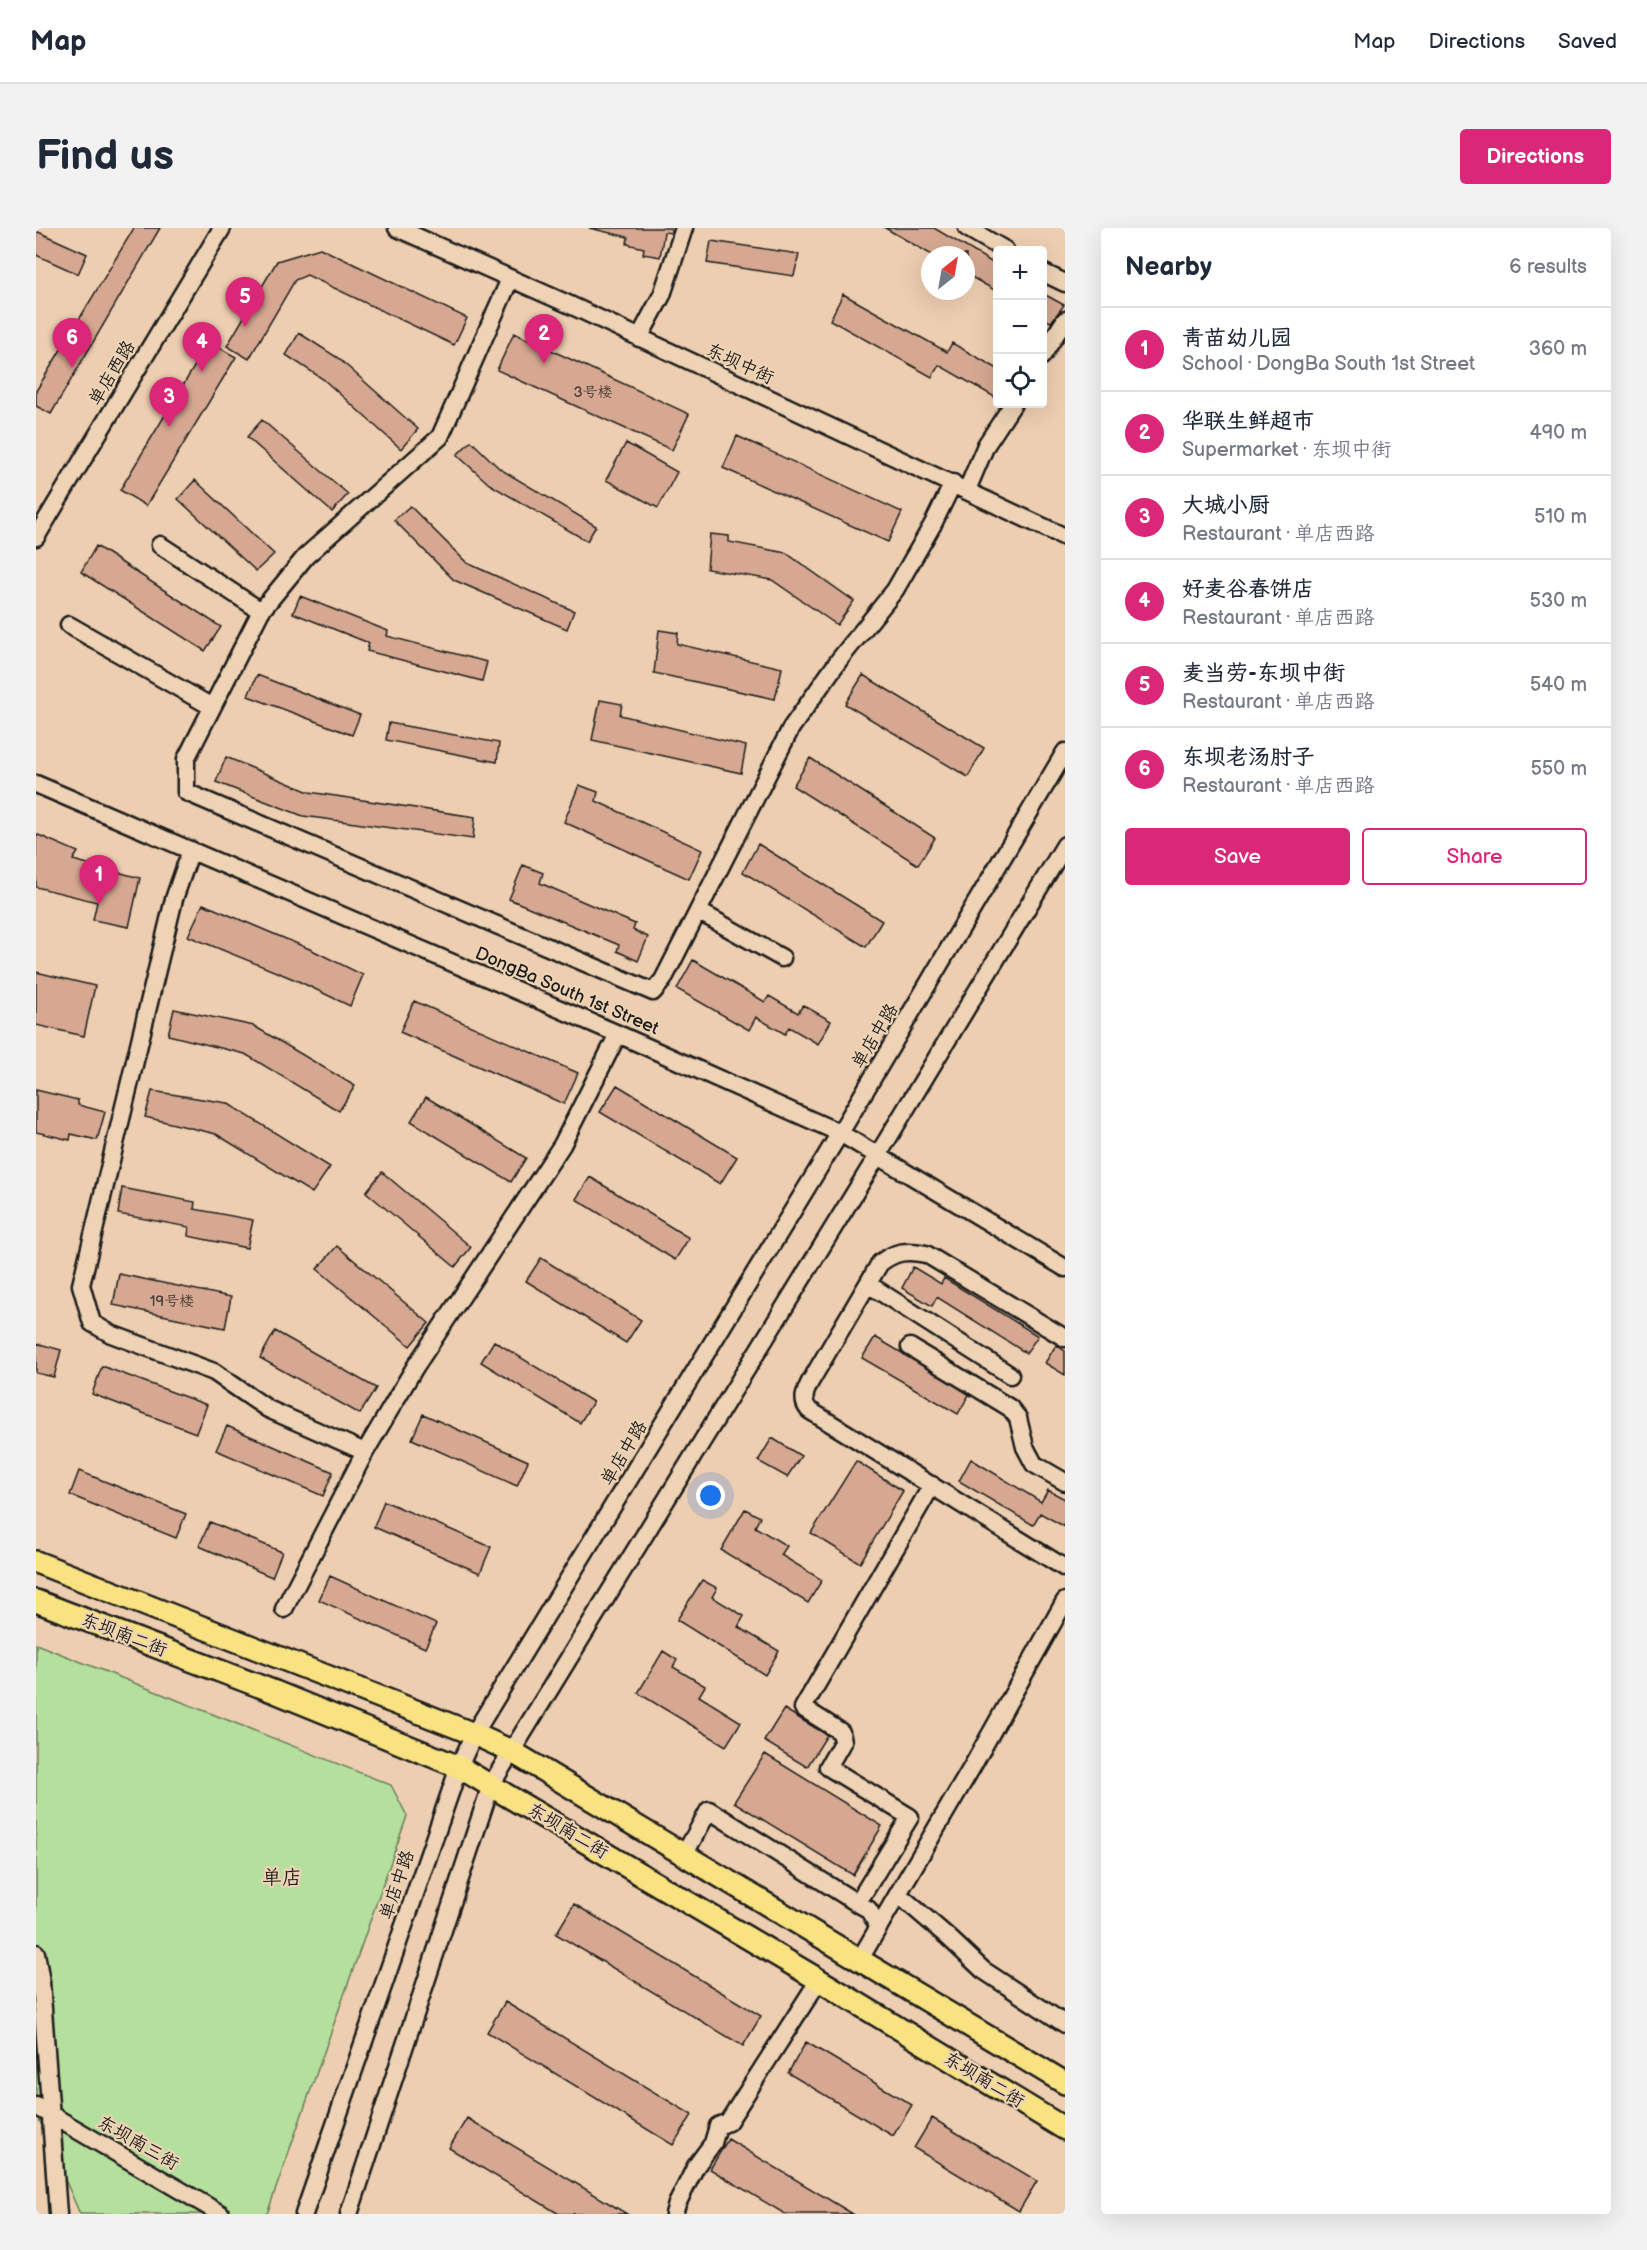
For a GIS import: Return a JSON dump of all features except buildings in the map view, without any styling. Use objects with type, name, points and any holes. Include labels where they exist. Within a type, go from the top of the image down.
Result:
[{"type":"main road","name":"东坝南二街","points":[[36,1562],[474,1734],[511,1751],[1065,2083]]},
{"type":"main road","name":"东坝南二街","points":[[36,1601],[264,1688],[459,1767],[1065,2129]]},
{"type":"street","name":"单店西路","points":[[36,537],[222,228]]},
{"type":"street","name":"东坝中街","points":[[397,228],[1065,537]]},
{"type":"street","points":[[639,338],[662,295],[684,228]]},
{"type":"street","points":[[967,228],[998,246]]},
{"type":"street","points":[[1047,274],[1065,283]]},
{"type":"street","points":[[510,279],[440,437],[306,555],[261,611],[186,759],[186,792],[653,992],[663,980],[791,728],[839,660],[895,590],[933,524],[960,487],[1009,408]]},
{"type":"street","points":[[1043,354],[1065,320]]},
{"type":"street","points":[[160,545],[261,611]]},
{"type":"street","points":[[69,625],[212,707]]},
{"type":"street","name":"单店中路","points":[[304,2214],[459,1767],[474,1734],[840,1133],[1065,752]]},
{"type":"street","name":"DongBa South 1st Street","points":[[36,784],[618,1034],[840,1133],[1065,1268]]},
{"type":"street","points":[[349,2214],[491,1785],[878,1155],[1065,845]]},
{"type":"street","points":[[191,850],[174,899],[81,1285],[92,1323],[111,1334],[214,1372],[268,1409],[365,1452]]},
{"type":"street","points":[[698,911],[782,958]]},
{"type":"street","points":[[284,1609],[365,1452],[415,1368],[562,1145],[618,1034]]},
{"type":"street","points":[[1065,1338],[926,1254],[908,1250],[887,1257],[880,1263],[804,1396],[805,1405],[809,1410],[1065,1568]]},
{"type":"street","points":[[868,1284],[1010,1375]]},
{"type":"street","points":[[910,1347],[1010,1408],[1018,1418],[1025,1447],[1034,1464],[1065,1482]]},
{"type":"street","points":[[857,1903],[910,1817],[828,1767],[843,1741],[841,1732],[803,1708],[932,1485]]},
{"type":"street","points":[[860,1959],[1059,1627],[1065,1601]]},
{"type":"street","points":[[684,1855],[709,1810],[868,1909],[879,1927]]},
{"type":"street","points":[[898,1894],[983,1970],[1065,2024]]},
{"type":"street","points":[[36,1953],[41,1982],[43,2110],[58,2214]]},
{"type":"street","points":[[674,2214],[696,2166],[713,2143],[718,2126],[728,2122],[819,1980]]},
{"type":"street","name":"东坝南三街","points":[[43,2110],[221,2214]]},
{"type":"green space","points":[[36,1644],[391,1785],[407,1816],[267,2214],[80,2214],[36,2112]]},
{"type":"place","name":"麦当劳-东坝中街","points":[[245,327]]},
{"type":"place","name":"华联生鲜超市","points":[[544,364]]},
{"type":"place","name":"东坝老汤肘子","points":[[72,368]]},
{"type":"place","name":"好麦谷春饼店","points":[[202,372]]},
{"type":"place","name":"大城小厨","points":[[169,427]]},
{"type":"place","name":"青苗幼儿园","points":[[99,905]]},
{"type":"district","name":"单店","points":[[282,1878]]}]
